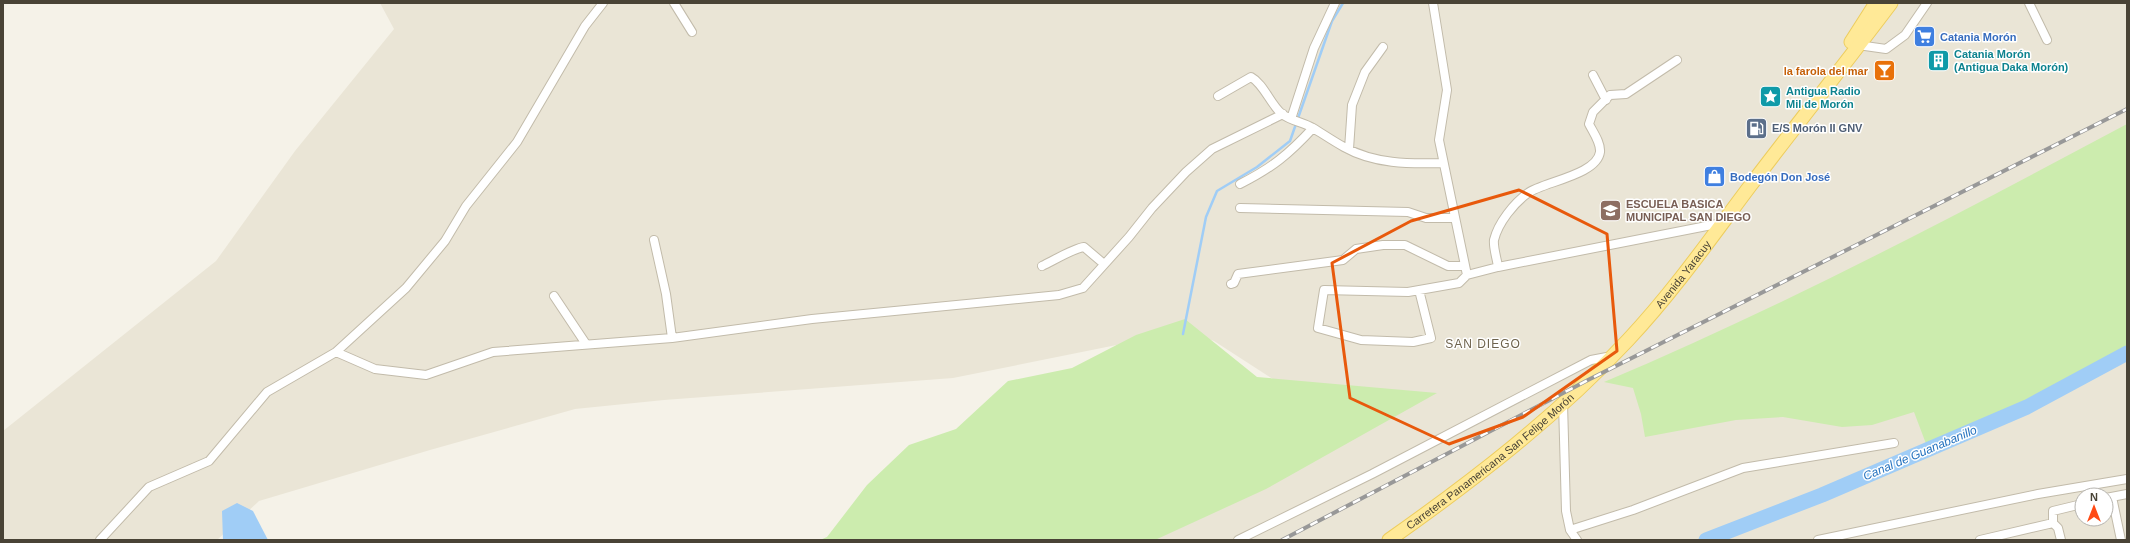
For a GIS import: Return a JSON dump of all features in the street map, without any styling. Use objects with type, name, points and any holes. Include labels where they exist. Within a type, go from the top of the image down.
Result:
[{"type":"main road","points":[[1813,103],[1876,3]]},
{"type":"main road","points":[[1813,103],[1891,3]]},
{"type":"main road","name":"Avenida Yaracuy","points":[[1588,380],[1612,356],[1673,287],[1813,103]]},
{"type":"main road","name":"Carretera Panamericana San Felipe Morón","points":[[1389,540],[1439,505],[1527,436],[1588,380]]},
{"type":"street","points":[[100,540],[149,487],[209,461],[267,392],[336,352],[406,288],[446,241],[466,206],[517,142],[585,26],[603,3]]},
{"type":"street","points":[[674,3],[692,32]]},
{"type":"street","points":[[1293,119],[1314,48],[1335,3]]},
{"type":"street","points":[[1432,3],[1446,90],[1439,140],[1442,163],[1467,275]]},
{"type":"street","points":[[1858,45],[1886,50],[1905,35],[1927,3]]},
{"type":"street","points":[[2028,3],[2047,40]]},
{"type":"street","points":[[1349,149],[1352,105],[1365,72],[1383,47]]},
{"type":"street","points":[[1498,267],[1494,240],[1510,210],[1529,192],[1560,181],[1589,167],[1600,154],[1600,145],[1589,124],[1593,112],[1610,95],[1626,94],[1678,60]]},
{"type":"street","points":[[1593,75],[1606,100]]},
{"type":"street","points":[[1218,96],[1251,77],[1257,81],[1268,99],[1283,114],[1311,127],[1349,149],[1374,159],[1411,164],[1442,163]]},
{"type":"street","points":[[336,352],[375,369],[426,375],[493,352],[672,338],[812,318],[1059,295],[1083,288],[1129,237],[1152,208],[1186,172],[1212,149],[1283,114]]},
{"type":"street","points":[[1240,184],[1262,173],[1291,152],[1311,127]]},
{"type":"street","points":[[1240,208],[1408,212],[1426,218],[1454,218]]},
{"type":"street","points":[[1419,290],[1431,338],[1413,342],[1361,340],[1318,328],[1324,290],[1408,292],[1419,290],[1459,283],[1467,275],[1498,267],[1722,223]]},
{"type":"street","points":[[654,240],[666,294],[672,338]]},
{"type":"street","points":[[1232,284],[1234,283],[1238,274],[1343,260],[1356,249],[1383,245],[1405,245],[1448,266],[1465,266]]},
{"type":"street","points":[[1042,266],[1071,253],[1078,248],[1084,247],[1104,264]]},
{"type":"street","points":[[554,296],[586,344]]},
{"type":"street","points":[[1238,540],[1372,474],[1591,360],[1612,356]]},
{"type":"street","points":[[1563,403],[1566,511],[1570,530],[1577,540]]},
{"type":"street","points":[[1570,530],[1633,510],[1742,468],[1894,443]]},
{"type":"street","points":[[1818,540],[2038,494],[2127,479]]},
{"type":"street","points":[[2114,497],[2127,494]]},
{"type":"street","points":[[2061,540],[2058,528],[2053,523],[2053,510],[2074,506]]},
{"type":"street","points":[[2114,516],[2121,540]]},
{"type":"street","points":[[1980,540],[2053,523]]},
{"type":"highlighted area","points":[[1519,190],[1607,234],[1617,351],[1523,417],[1449,444],[1350,398],[1332,263],[1411,221]]},
{"type":"shaded area","points":[[380,3],[2127,3],[2127,540],[1112,540],[1296,394],[1214,341],[1186,331],[953,378],[664,400],[575,409],[259,501],[217,540],[3,540],[3,431],[216,261],[295,151],[394,29]]},
{"type":"green space","points":[[2127,124],[2127,353],[2027,407],[1928,449],[1914,412],[1872,425],[1842,427],[1783,417],[1736,420],[1645,437],[1641,414],[1633,388],[1604,382],[1737,323],[1868,259]]},
{"type":"green space","points":[[1185,319],[1257,377],[1437,393],[1266,489],[1155,540],[820,540],[827,537],[867,485],[909,445],[956,429],[1008,381],[1072,368],[1136,335]]},
{"type":"water","points":[[237,503],[253,511],[268,540],[223,540],[222,511]]},
{"type":"waterway","points":[[1183,334],[1206,217],[1217,191],[1257,167],[1290,141],[1332,21],[1343,3]]},
{"type":"waterway","name":"Canal de Guanabanillo","points":[[1706,540],[1822,495],[2027,407],[2127,353]]},
{"type":"railway","points":[[1282,540],[1588,380],[2127,109]]},
{"type":"place","name":"Catania Morón","points":[[1925,37]]},
{"type":"place","name":"Catania Morón (Antigua Daka Morón)","points":[[1939,60]]},
{"type":"place","name":"la farola del mar","points":[[1884,71]]},
{"type":"place","name":"Antigua Radio Mil de Morón","points":[[1771,97]]},
{"type":"place","name":"E/S Morón II GNV","points":[[1756,128]]},
{"type":"place","name":"Bodegón Don José","points":[[1714,177]]},
{"type":"place","name":"ESCUELA BASICA MUNICIPAL SAN DIEGO","points":[[1610,210]]},
{"type":"district","name":"SAN DIEGO","points":[[1483,344]]}]
